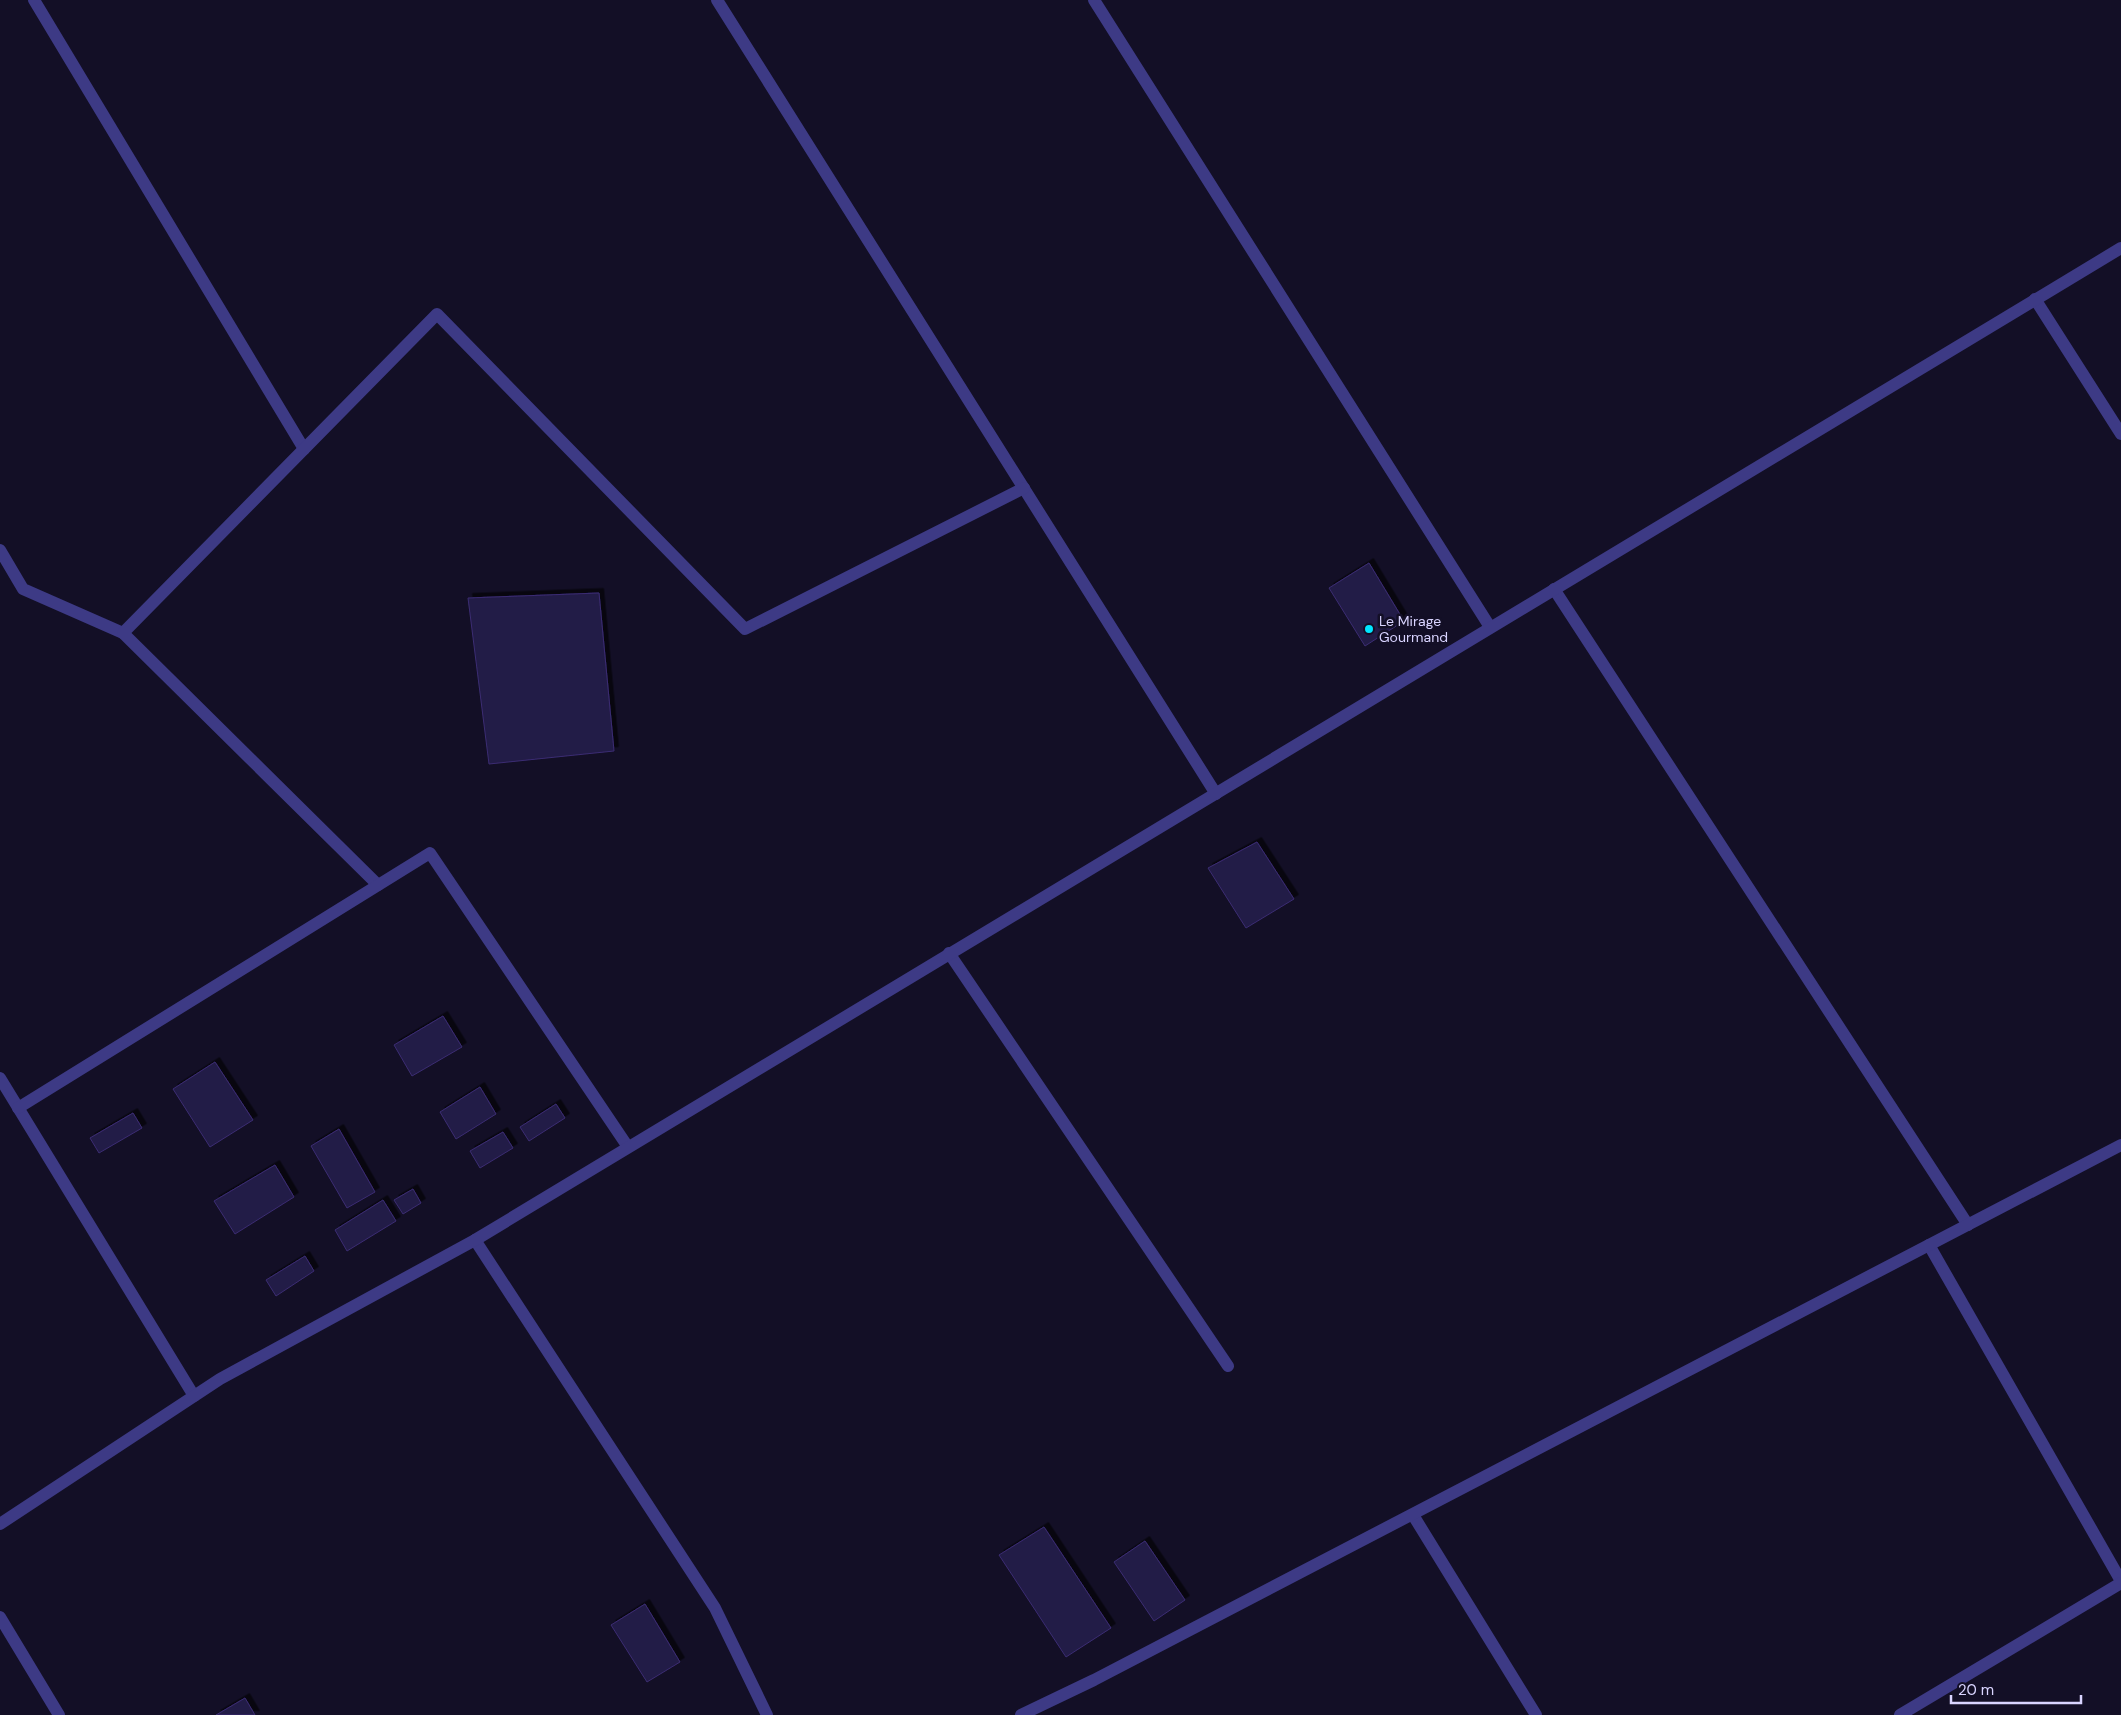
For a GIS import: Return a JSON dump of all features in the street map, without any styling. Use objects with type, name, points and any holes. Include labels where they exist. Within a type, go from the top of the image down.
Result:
[{"type":"street","points":[[34,0],[304,449]]},
{"type":"street","points":[[717,0],[1216,794]]},
{"type":"street","points":[[1094,0],[1490,627]]},
{"type":"street","points":[[0,1524],[220,1380],[474,1240],[1216,794],[2035,298],[2121,248]]},
{"type":"street","points":[[2035,298],[2121,434]]},
{"type":"street","points":[[123,632],[437,314],[745,629],[1024,488]]},
{"type":"street","points":[[0,550],[23,589],[123,632],[378,886]]},
{"type":"street","points":[[1554,589],[1968,1225]]},
{"type":"street","points":[[18,1108],[430,853],[628,1147]]},
{"type":"street","points":[[949,953],[1228,1366]]},
{"type":"street","points":[[0,1078],[194,1396]]},
{"type":"street","points":[[1021,1715],[1103,1676],[2121,1145]]},
{"type":"street","points":[[474,1240],[715,1608],[767,1715]]},
{"type":"street","points":[[1900,1715],[2121,1582],[1929,1245]]},
{"type":"street","points":[[1413,1515],[1536,1715]]},
{"type":"street","points":[[0,1617],[60,1715]]},
{"type":"building","points":[[1369,563],[1404,621],[1365,646],[1329,588]]},
{"type":"building","points":[[599,593],[614,751],[489,764],[468,598]]},
{"type":"building","points":[[1257,842],[1294,899],[1246,928],[1208,868]]},
{"type":"building","points":[[443,1016],[462,1047],[412,1076],[394,1045]]},
{"type":"building","points":[[215,1062],[253,1120],[210,1147],[173,1089]]},
{"type":"building","points":[[480,1087],[496,1114],[456,1139],[440,1112]]},
{"type":"building","points":[[556,1104],[565,1118],[529,1141],[520,1127]]},
{"type":"building","points":[[133,1113],[142,1128],[99,1153],[90,1138]]},
{"type":"building","points":[[339,1129],[375,1192],[347,1208],[311,1146]]},
{"type":"building","points":[[503,1132],[513,1148],[480,1168],[470,1151]]},
{"type":"building","points":[[275,1165],[294,1197],[235,1234],[214,1201]]},
{"type":"building","points":[[413,1189],[421,1203],[403,1214],[394,1200]]},
{"type":"building","points":[[383,1200],[396,1221],[347,1251],[335,1230]]},
{"type":"building","points":[[305,1256],[314,1271],[276,1296],[266,1280]]},
{"type":"building","points":[[1044,1527],[1111,1628],[1066,1657],[999,1555]]},
{"type":"building","points":[[1145,1541],[1185,1600],[1154,1621],[1114,1562]]},
{"type":"building","points":[[645,1604],[680,1662],[647,1682],[611,1625]]},
{"type":"building","points":[[245,1698],[255,1715],[216,1715]]},
{"type":"place","name":"Le Mirage Gourmand","points":[[1369,629]]}]
